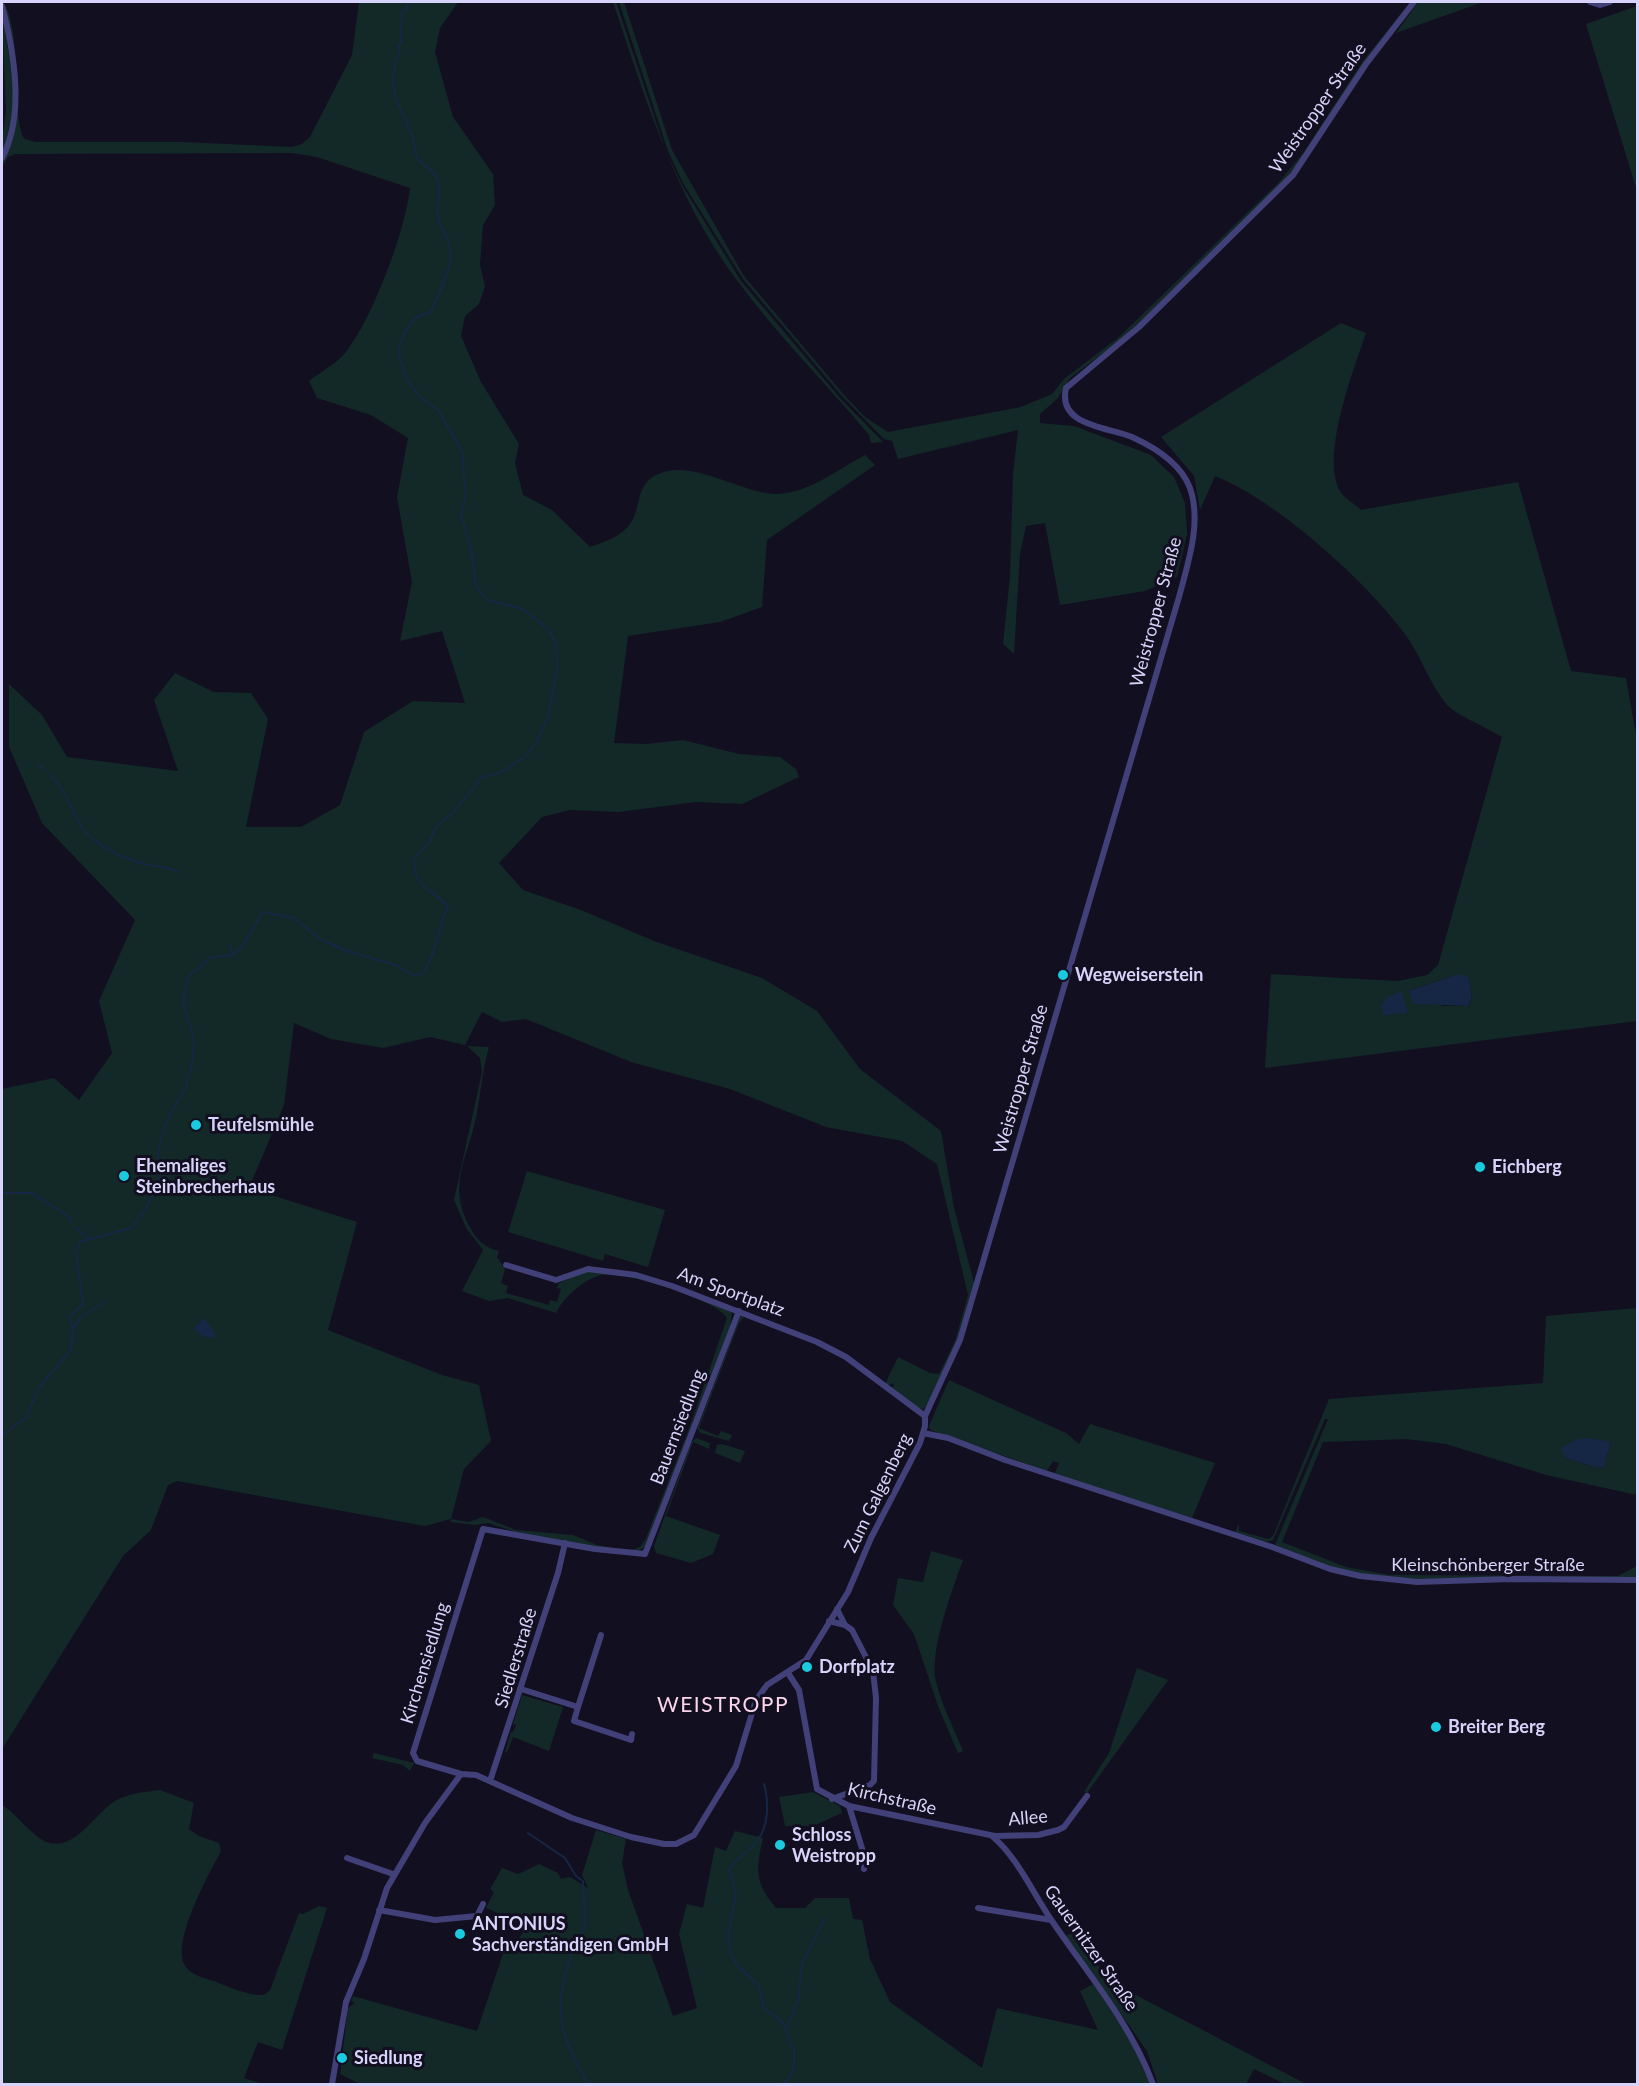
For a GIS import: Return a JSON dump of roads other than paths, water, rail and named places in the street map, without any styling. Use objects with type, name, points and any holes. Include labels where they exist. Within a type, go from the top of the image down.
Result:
[{"type":"street","name":"Weistropper Straße","points":[[960,1341],[1179,597],[1194,527],[1190,489],[1179,471],[1146,445],[1075,417],[1066,401],[1066,388],[1138,327],[1293,175],[1366,64],[1414,2]]},
{"type":"street","points":[[1590,2],[1600,5],[1610,2]]},
{"type":"street","points":[[2,6],[10,44],[14,105],[12,133],[2,158]]},
{"type":"street","name":"Am Sportplatz","points":[[506,1265],[556,1280],[588,1269],[620,1272],[672,1286],[792,1331],[846,1357],[925,1416]]},
{"type":"street","name":"Bauernsiedlung","points":[[565,1543],[629,1554],[645,1554],[739,1311]]},
{"type":"street","name":"Zum Galgenberg","points":[[788,1673],[800,1666],[811,1654],[851,1587],[871,1539],[923,1433],[925,1416],[960,1341]]},
{"type":"street","name":"Kleinschönberger Straße","points":[[923,1433],[948,1438],[1005,1460],[1272,1547],[1330,1569],[1389,1581],[1638,1580]]},
{"type":"street","name":"Kirchensiedlung","points":[[565,1543],[483,1529],[413,1753],[417,1761],[461,1774],[476,1775],[598,1827],[653,1843],[676,1844],[688,1840],[699,1831],[736,1766],[756,1700],[768,1685],[788,1673]]},
{"type":"street","name":"Siedlerstraße","points":[[490,1781],[522,1689],[565,1543]]},
{"type":"street","points":[[832,1799],[870,1785],[876,1771],[876,1683],[858,1638],[844,1624],[837,1609]]},
{"type":"street","points":[[829,1621],[844,1624]]},
{"type":"street","points":[[602,1635],[574,1721],[631,1740],[632,1734]]},
{"type":"street","name":"Kirchstraße","points":[[788,1673],[797,1683],[799,1690],[817,1789],[849,1806],[992,1836]]},
{"type":"street","points":[[522,1689],[578,1707]]},
{"type":"street","points":[[332,2085],[343,2013],[393,1874],[425,1823],[461,1774]]},
{"type":"street","name":"Allee","points":[[992,1836],[1038,1835],[1058,1830],[1064,1827],[1087,1796]]},
{"type":"street","points":[[849,1806],[864,1855],[864,1869]]},
{"type":"street","name":"Gauernitzer Straße","points":[[992,1836],[1009,1855],[1051,1920],[1125,2022],[1143,2056],[1153,2085]]},
{"type":"street","points":[[347,1858],[393,1874]]},
{"type":"street","points":[[379,1910],[440,1921],[477,1916],[483,1904]]},
{"type":"street","points":[[978,1908],[1051,1920]]},
{"type":"water","points":[[1455,975],[1464,975],[1469,979],[1472,997],[1468,1006],[1413,1004],[1409,991]]},
{"type":"water","points":[[1401,991],[1408,1013],[1384,1015],[1381,1005],[1386,998]]},
{"type":"water","points":[[204,1318],[215,1333],[214,1338],[205,1337],[193,1329]]},
{"type":"water","points":[[1590,1438],[1611,1442],[1604,1467],[1598,1468],[1565,1458],[1561,1448],[1578,1439]]},
{"type":"waterway","points":[[2,1435],[27,1417],[38,1389],[71,1350],[73,1328],[69,1318],[83,1304],[76,1252],[80,1242],[131,1228],[145,1210],[160,1180],[158,1152],[167,1120],[186,1087],[193,1058],[194,1040],[183,1002],[188,977],[211,957],[233,955],[243,946],[263,912],[294,918],[320,939],[347,951],[396,965],[413,975],[423,974],[428,966],[448,907],[420,882],[414,859],[430,841],[436,827],[454,812],[482,777],[500,773],[525,757],[537,741],[548,717],[557,668],[556,643],[548,629],[523,609],[487,600],[476,586],[471,550],[461,513],[466,496],[462,452],[439,411],[419,396],[407,380],[400,359],[399,348],[405,331],[417,317],[431,312],[448,272],[451,255],[449,243],[438,217],[438,181],[417,157],[413,137],[398,103],[393,84],[393,73],[400,50],[398,45],[401,42],[402,11],[406,10],[408,2]]},
{"type":"waterway","points":[[38,763],[44,770]]},
{"type":"waterway","points":[[50,775],[62,790],[80,825],[93,839],[105,848],[127,858],[178,872]]},
{"type":"waterway","points":[[230,945],[233,955]]},
{"type":"waterway","points":[[2,1193],[32,1193],[68,1216],[71,1222]]},
{"type":"waterway","points":[[75,1227],[88,1238]]},
{"type":"waterway","points":[[74,1327],[80,1318],[107,1301]]},
{"type":"waterway","points":[[764,1784],[767,1798],[764,1828],[754,1845],[729,1869],[736,1892],[728,1935],[730,1951],[737,1965],[759,1986],[764,2008],[782,2023],[791,2046],[794,2048],[792,2072],[783,2084]]},
{"type":"waterway","points":[[528,1833],[565,1858],[576,1876],[583,1881],[585,1921],[582,1932],[577,1938],[563,1983],[561,2014],[572,2055],[588,2084]]},
{"type":"waterway","points":[[787,2027],[798,2001],[802,1964],[824,1919]]},
{"type":"place","name":"Wegweiserstein","points":[[1063,975]]},
{"type":"place","name":"Teufelsmühle","points":[[196,1125]]},
{"type":"place","name":"Eichberg","points":[[1480,1167]]},
{"type":"place","name":"Ehemaliges Steinbrecherhaus","points":[[124,1176]]},
{"type":"place","name":"Dorfplatz","points":[[807,1667]]},
{"type":"place","name":"Breiter Berg","points":[[1436,1727]]},
{"type":"place","name":"Schloss Weistropp","points":[[780,1845]]},
{"type":"place","name":"ANTONIUS Sachverständigen GmbH","points":[[460,1934]]},
{"type":"place","name":"Siedlung","points":[[342,2058]]},
{"type":"district","name":"WEISTROPP","points":[[723,1705]]}]
